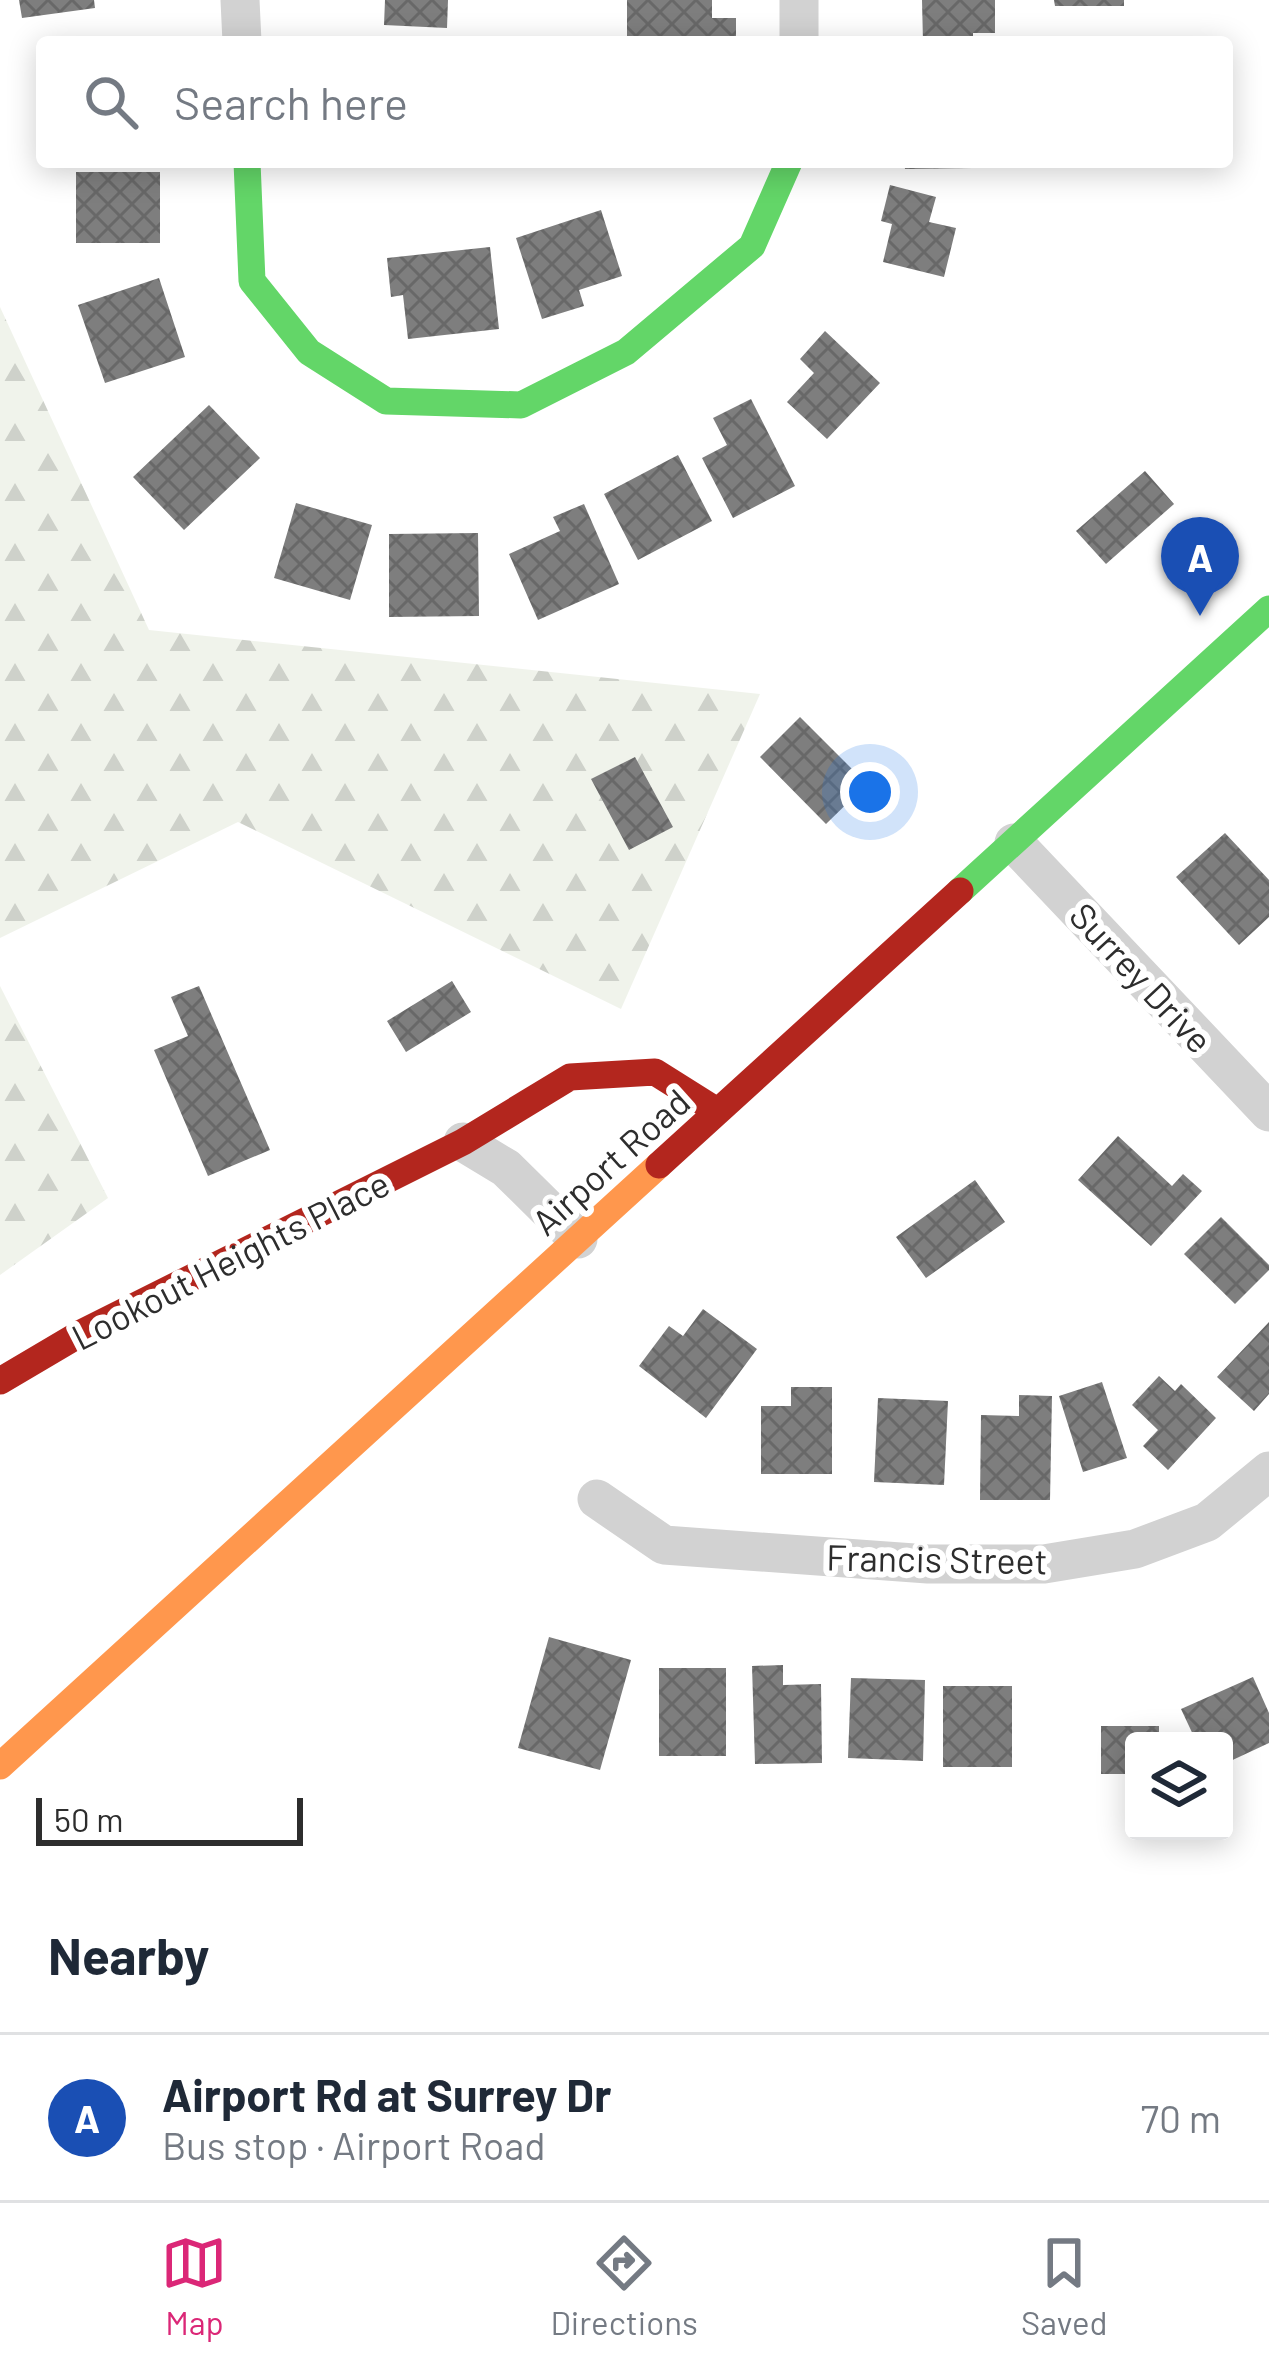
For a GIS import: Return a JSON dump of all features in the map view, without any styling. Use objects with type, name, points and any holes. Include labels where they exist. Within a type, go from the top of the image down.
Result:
[{"type":"main road","points":[[247,168],[252,281],[309,352],[386,401],[521,405],[626,352],[752,246],[786,168]]},
{"type":"main road","name":"Airport Road","points":[[0,1766],[1269,610]]},
{"type":"main road","name":"Lookout Heights Place","points":[[0,1381],[83,1332],[463,1142],[570,1077],[655,1072],[717,1111]]},
{"type":"street","points":[[240,0],[242,36]]},
{"type":"street","points":[[799,0],[799,36]]},
{"type":"street","name":"Surrey Drive","points":[[1014,843],[1269,1112]]},
{"type":"street","points":[[463,1142],[506,1168],[578,1239]]},
{"type":"street","name":"Francis Street","points":[[597,1499],[664,1546],[928,1564],[1044,1564],[1135,1549],[1207,1522],[1269,1472]]},
{"type":"green space","points":[[0,307],[149,630],[760,694],[621,1009],[238,822],[0,938]]},
{"type":"green space","points":[[0,986],[108,1198],[0,1275]]},
{"type":"building","points":[[19,0],[94,0],[95,8],[22,18]]},
{"type":"building","points":[[385,0],[448,0],[447,28],[384,25]]},
{"type":"building","points":[[627,0],[712,0],[712,18],[736,18],[736,36],[627,36]]},
{"type":"building","points":[[922,0],[995,0],[995,33],[923,36]]},
{"type":"building","points":[[1054,0],[1124,0],[1124,6],[1055,6]]},
{"type":"building","points":[[76,172],[160,172],[160,243],[76,243]]},
{"type":"building","points":[[890,185],[936,197],[929,222],[956,228],[944,277],[883,262],[892,224],[881,221]]},
{"type":"building","points":[[601,210],[622,276],[579,290],[584,306],[542,319],[516,238]]},
{"type":"building","points":[[490,247],[499,329],[408,339],[403,295],[391,297],[387,258]]},
{"type":"building","points":[[159,278],[185,357],[105,383],[78,305]]},
{"type":"building","points":[[825,331],[880,383],[827,439],[787,402],[814,373],[800,359]]},
{"type":"building","points":[[751,399],[795,486],[733,518],[702,458],[727,445],[713,418]]},
{"type":"building","points":[[209,405],[260,458],[184,530],[133,477]]},
{"type":"building","points":[[678,455],[712,521],[638,560],[604,494]]},
{"type":"building","points":[[1145,471],[1174,504],[1106,564],[1076,531]]},
{"type":"building","points":[[296,503],[372,525],[350,600],[274,578]]},
{"type":"building","points":[[584,504],[619,584],[538,620],[509,554],[560,531],[553,517]]},
{"type":"building","points":[[478,533],[479,616],[389,617],[389,534]]},
{"type":"building","points":[[800,717],[867,784],[826,824],[760,757]]},
{"type":"building","points":[[635,757],[673,827],[629,850],[591,779]]},
{"type":"building","points":[[1225,833],[1269,880],[1269,917],[1239,945],[1176,877]]},
{"type":"building","points":[[452,981],[471,1012],[406,1052],[387,1021]]},
{"type":"building","points":[[199,986],[270,1150],[208,1176],[154,1050],[188,1036],[171,997]]},
{"type":"building","points":[[1118,1136],[1172,1186],[1183,1174],[1202,1191],[1151,1246],[1078,1180]]},
{"type":"building","points":[[975,1180],[1005,1222],[926,1278],[896,1237]]},
{"type":"building","points":[[1221,1217],[1269,1265],[1235,1304],[1184,1254]]},
{"type":"building","points":[[703,1309],[757,1349],[706,1418],[639,1366],[669,1326],[683,1336]]},
{"type":"building","points":[[1269,1322],[1269,1394],[1254,1411],[1217,1377]]},
{"type":"building","points":[[1159,1376],[1175,1391],[1181,1384],[1216,1418],[1168,1470],[1143,1446],[1158,1430],[1132,1405]]},
{"type":"building","points":[[1102,1382],[1127,1458],[1083,1472],[1059,1396]]},
{"type":"building","points":[[791,1387],[832,1387],[832,1474],[761,1474],[761,1406],[791,1406]]},
{"type":"building","points":[[1019,1395],[1052,1396],[1050,1500],[980,1500],[981,1415],[1019,1416]]},
{"type":"building","points":[[878,1398],[948,1401],[944,1485],[874,1482]]},
{"type":"building","points":[[549,1637],[631,1660],[600,1770],[518,1748]]},
{"type":"building","points":[[783,1665],[783,1685],[821,1684],[822,1763],[755,1764],[752,1666]]},
{"type":"building","points":[[659,1668],[726,1668],[726,1756],[659,1756]]},
{"type":"building","points":[[1253,1677],[1269,1713],[1269,1743],[1233,1760],[1233,1732],[1192,1732],[1181,1709]]},
{"type":"building","points":[[851,1678],[925,1680],[923,1761],[848,1758]]},
{"type":"building","points":[[943,1686],[1012,1686],[1012,1767],[943,1767]]},
{"type":"building","points":[[1101,1726],[1159,1726],[1159,1732],[1125,1732],[1125,1774],[1101,1774]]},
{"type":"traffic: fast","points":[[247,168],[252,281],[309,352],[386,401],[521,405],[626,352],[752,246],[786,168]]},
{"type":"traffic: fast","points":[[960,891],[1269,609]]},
{"type":"traffic: slow","points":[[0,1766],[659,1165]]},
{"type":"traffic: jam","points":[[659,1165],[960,891]]},
{"type":"traffic: jam","points":[[0,1381],[83,1332],[463,1142],[570,1077],[655,1072],[717,1111]]},
{"type":"place","name":"Airport Rd at Surrey Dr","points":[[1200,616]]}]
